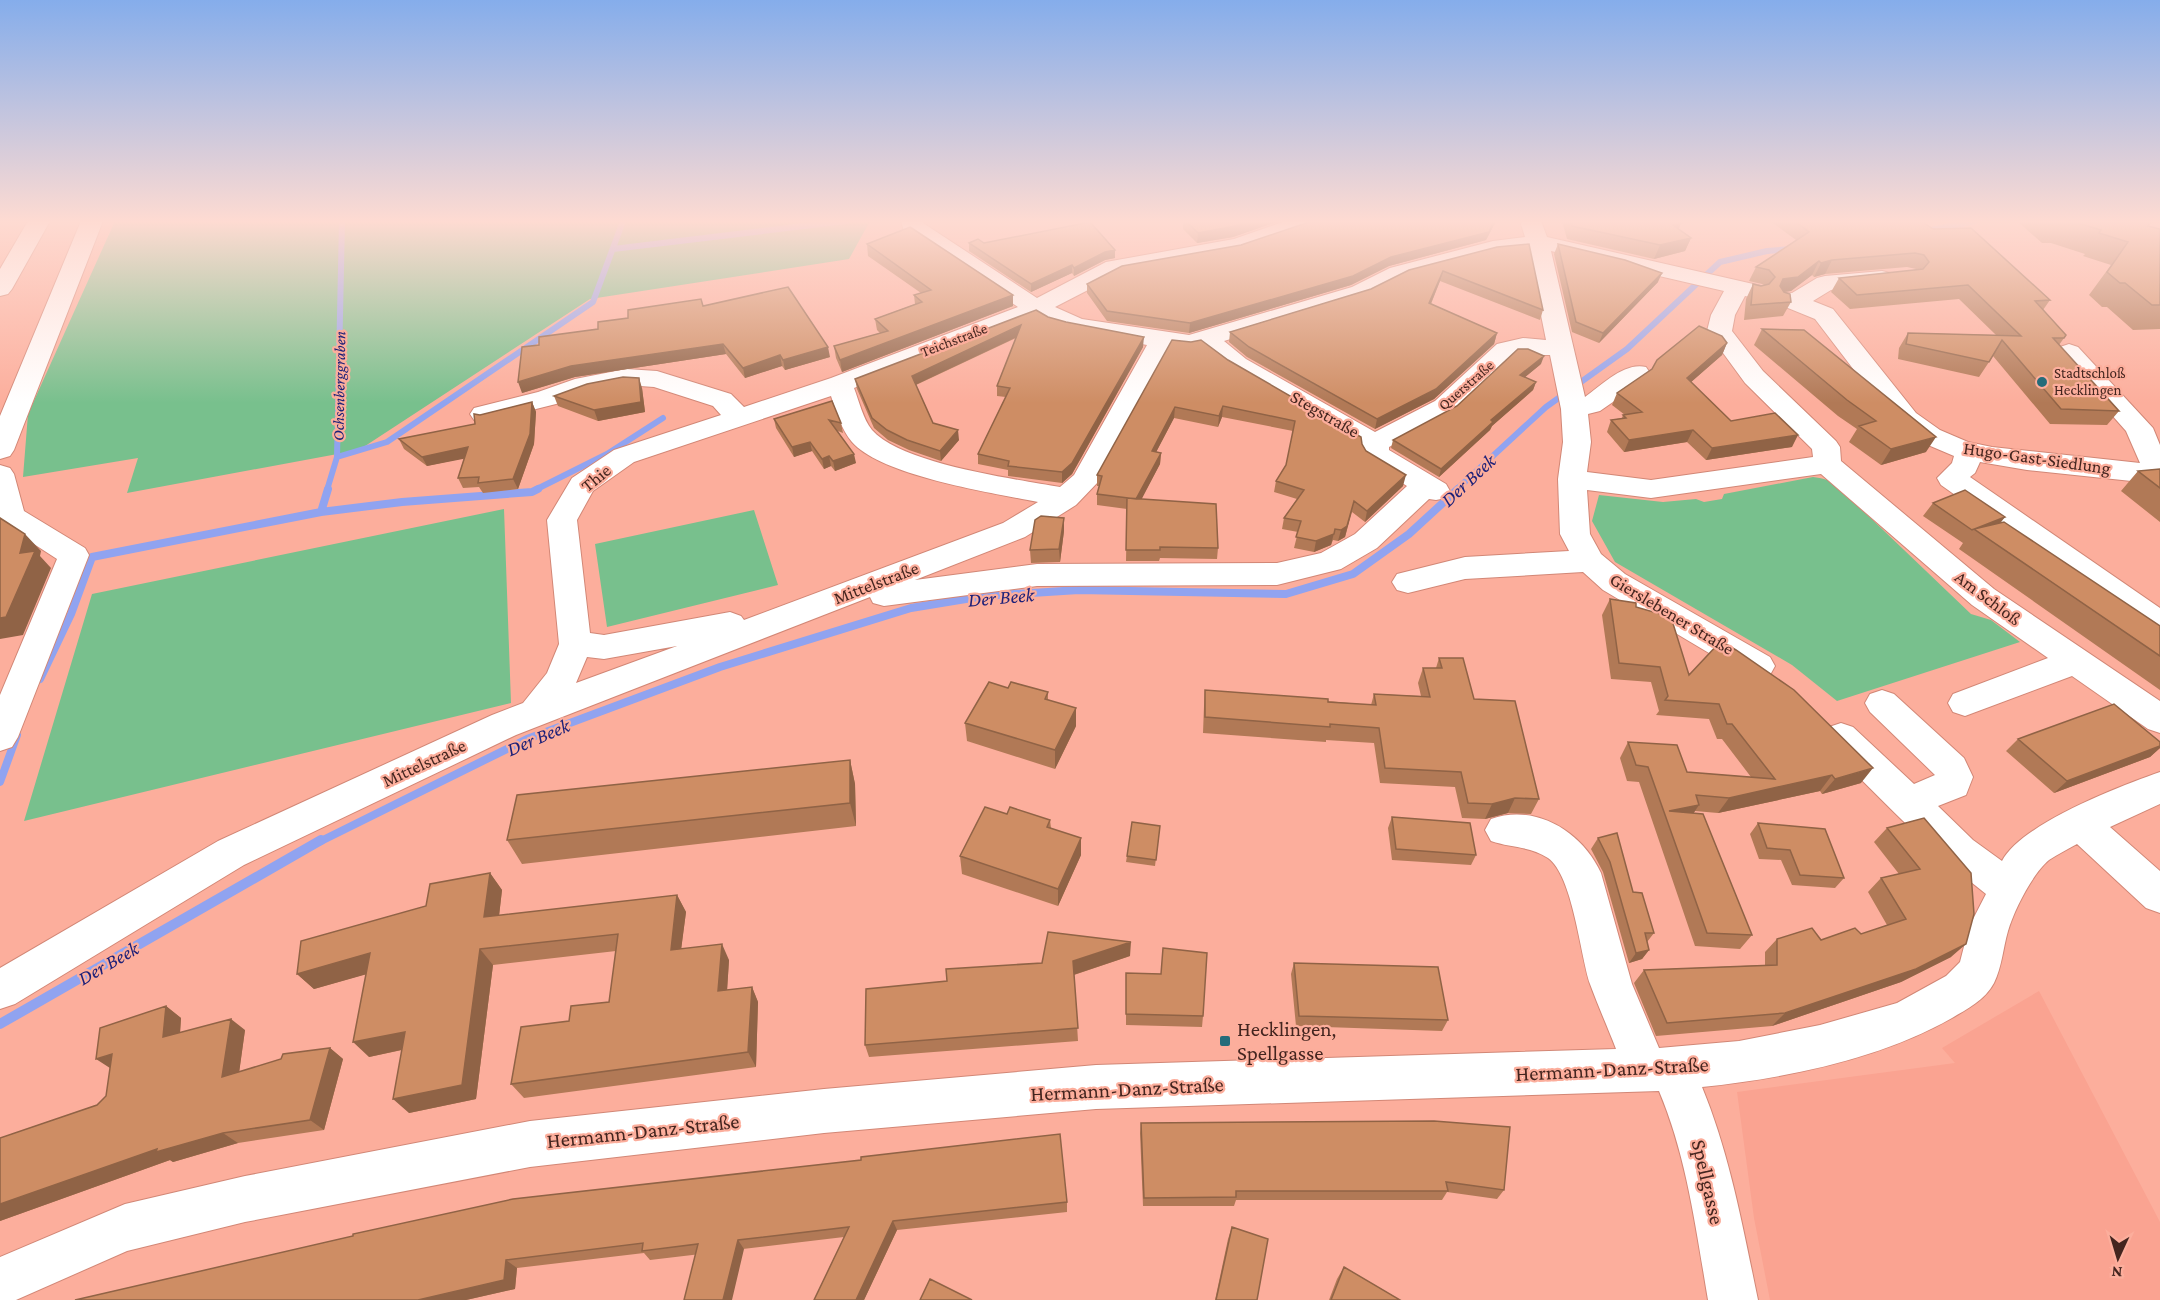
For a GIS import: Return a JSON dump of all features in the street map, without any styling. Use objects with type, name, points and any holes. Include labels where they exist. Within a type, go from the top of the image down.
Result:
[{"type":"street","points":[[0,450],[68,282]]},
{"type":"street","points":[[996,282],[1036,308],[1076,325],[1190,343],[1360,292],[1381,282]]},
{"type":"street","name":"Teichstraße","points":[[840,384],[1036,308],[1086,282]]},
{"type":"street","name":"Gierslebener Straße","points":[[1546,282],[1574,407],[1577,442],[1572,479],[1575,534],[1590,561],[1614,582],[1754,663],[1782,684]]},
{"type":"street","points":[[1572,479],[1651,489],[1827,464],[1826,447],[1754,377],[1719,331],[1723,315],[1736,287],[1712,282]]},
{"type":"street","name":"Hugo-Gast-Siedlung","points":[[1841,282],[1825,283],[1792,300],[1824,314],[1915,427],[1946,444],[1969,451],[2159,475]]},
{"type":"street","name":"Mittelstraße","points":[[0,990],[231,853],[504,725],[1014,530],[1066,498],[1085,482],[1162,340]]},
{"type":"street","name":"Stegstraße","points":[[810,609],[908,590],[1037,575],[1277,574],[1330,561],[1366,541],[1431,488],[1375,454],[1375,443],[1237,364],[1206,340]]},
{"type":"street","name":"Querstraße","points":[[1375,443],[1444,407],[1506,349],[1523,346],[1563,360]]},
{"type":"street","points":[[2069,352],[2139,428],[2159,475]]},
{"type":"street","points":[[1574,407],[1592,405],[1637,373]]},
{"type":"street","points":[[484,414],[547,398],[584,385],[626,377],[657,379],[722,400],[738,417]]},
{"type":"street","points":[[840,384],[861,437],[882,452],[946,474],[1066,498]]},
{"type":"street","name":"Thie","points":[[534,715],[562,679],[575,644],[562,520],[582,485],[624,456],[840,384]]},
{"type":"street","points":[[1969,451],[1965,467],[1951,478],[2160,624]]},
{"type":"street","name":"Am Schloß","points":[[1827,464],[1983,597],[2160,719]]},
{"type":"street","points":[[0,474],[11,516],[74,555],[0,737]]},
{"type":"street","points":[[1408,582],[1465,568],[1590,561]]},
{"type":"street","points":[[575,644],[604,647],[810,609]]},
{"type":"street","points":[[1965,702],[2076,661]]},
{"type":"street","points":[[1882,703],[1951,768],[1955,777],[1953,784],[1907,803]]},
{"type":"street","points":[[1818,714],[1960,852],[2008,888]]},
{"type":"street","name":"Hermann-Danz-Straße","points":[[0,1282],[124,1228],[244,1198],[530,1144],[824,1111],[1096,1087],[1659,1069],[1739,1062],[1820,1046],[1906,1020],[1961,990],[1978,972],[1989,927],[2018,869],[2035,849],[2080,823],[2160,787]]},
{"type":"street","points":[[2080,823],[2160,896]]},
{"type":"street","name":"Spellgasse","points":[[1504,830],[1533,832],[1563,848],[1582,873],[1611,984],[1659,1069],[1689,1106],[1709,1173],[1733,1300]]},
{"type":"shaded area","points":[[2039,991],[2160,1222],[2160,1300],[1770,1300],[1754,1218],[1737,1092],[1955,1063],[1942,1048]]},
{"type":"green space","points":[[88,282],[702,282],[590,299],[359,450],[127,493],[138,458],[23,477],[28,414]]},
{"type":"green space","points":[[1813,477],[1833,482],[1846,489],[1858,506],[1971,614],[1991,620],[2020,642],[1837,701],[1792,665],[1615,562],[1592,521],[1599,495],[1663,502],[1696,499],[1704,502],[1722,499],[1724,494]]},
{"type":"green space","points":[[504,509],[511,703],[24,821],[92,594]]},
{"type":"green space","points":[[754,510],[778,585],[607,627],[595,544]]},
{"type":"building","points":[[919,282],[993,282],[1013,295],[840,360],[834,346],[888,331],[875,319],[922,302],[914,295],[931,290]]},
{"type":"building","points":[[1092,282],[1333,282],[1190,323],[1107,311],[1087,284]]},
{"type":"building","points":[[1386,282],[1438,282],[1429,303],[1497,333],[1436,389],[1377,419],[1249,347],[1230,332],[1371,289]]},
{"type":"building","points":[[1470,282],[1537,282],[1543,310]]},
{"type":"building","points":[[1567,282],[1653,282],[1603,333],[1576,322]]},
{"type":"building","points":[[1771,282],[1782,282],[1780,286],[1784,292],[1790,294],[1791,302],[1751,305],[1753,284],[1761,286]]},
{"type":"building","points":[[1843,282],[2030,282],[2050,300],[2035,301],[2066,335],[2064,338],[2053,338],[2119,411],[2061,409],[2002,340],[1989,362],[1906,344],[1908,333],[2021,336],[1968,285],[1857,295]]},
{"type":"building","points":[[2118,282],[2160,282],[2160,305],[2152,305],[2125,283]]},
{"type":"building","points":[[788,287],[828,347],[783,360],[780,355],[743,368],[723,344],[571,366],[518,382],[522,347],[539,345],[539,337],[598,329],[598,322],[628,318],[628,310],[701,299],[703,306]]},
{"type":"building","points":[[1036,310],[1048,317],[1066,322],[1144,337],[1072,463],[1062,472],[1008,466],[1009,461],[978,454],[1010,388],[997,386],[1021,325],[912,376],[933,423],[958,430],[940,451],[907,440],[887,430],[872,418],[855,379]]},
{"type":"building","points":[[1699,326],[1722,336],[1727,343],[1687,378],[1731,421],[1775,413],[1798,435],[1712,448],[1693,430],[1629,440],[1611,420],[1626,418],[1623,415],[1642,412],[1617,393],[1652,369],[1657,360]]},
{"type":"building","points":[[1762,329],[1804,330],[1936,437],[1891,449],[1859,426],[1876,421],[1847,400]]},
{"type":"building","points":[[1172,340],[1191,342],[1201,340],[1228,360],[1361,437],[1366,451],[1406,475],[1367,511],[1354,501],[1347,526],[1341,530],[1335,529],[1334,534],[1316,541],[1296,537],[1301,521],[1284,518],[1304,490],[1276,481],[1286,465],[1295,421],[1223,406],[1219,416],[1175,407],[1152,451],[1161,453],[1136,499],[1097,494],[1102,476],[1097,475]]},
{"type":"building","points":[[1518,349],[1528,349],[1544,356],[1520,375],[1536,382],[1491,420],[1493,422],[1441,469],[1393,440],[1457,406]]},
{"type":"building","points":[[623,377],[639,378],[641,402],[594,410],[554,396],[587,384]]},
{"type":"building","points":[[832,401],[841,423],[829,420],[854,454],[833,461],[829,456],[822,459],[810,442],[792,447],[774,419]]},
{"type":"building","points":[[532,402],[530,434],[513,479],[478,483],[479,477],[458,478],[468,447],[422,457],[399,439],[475,424],[474,414],[480,415]]},
{"type":"building","points":[[2160,469],[2160,488],[2138,471]]},
{"type":"building","points":[[1965,490],[2005,517],[1972,530],[1933,503]]},
{"type":"building","points":[[1127,498],[1216,504],[1218,548],[1160,547],[1160,550],[1126,550]]},
{"type":"building","points":[[1041,516],[1064,518],[1059,549],[1030,550],[1035,520]]},
{"type":"building","points":[[0,518],[25,534],[20,553],[35,551],[6,617],[0,618]]},
{"type":"building","points":[[2004,522],[2160,626],[2160,656],[1974,529]]},
{"type":"building","points":[[1610,599],[1636,603],[1636,607],[1671,617],[1689,675],[1721,641],[1736,650],[1794,690],[1873,768],[1835,779],[1832,775],[1729,798],[1696,795],[1699,805],[1669,811],[1703,814],[1752,935],[1707,933],[1648,767],[1636,765],[1628,742],[1677,745],[1687,772],[1775,779],[1732,724],[1727,724],[1719,704],[1665,700],[1668,696],[1660,667],[1619,663]]},
{"type":"building","points":[[1439,658],[1463,658],[1474,699],[1515,701],[1539,799],[1515,798],[1492,804],[1468,803],[1461,772],[1385,768],[1379,728],[1330,724],[1330,727],[1205,717],[1205,690],[1376,705],[1374,694],[1430,697],[1423,668],[1442,668]]},
{"type":"building","points":[[989,682],[1008,688],[1011,682],[1048,692],[1045,699],[1076,708],[1055,750],[965,723]]},
{"type":"building","points":[[2114,704],[2160,742],[2160,746],[2067,781],[2018,739]]},
{"type":"building","points":[[850,760],[850,803],[507,840],[517,795]]},
{"type":"building","points":[[985,807],[1007,814],[1010,807],[1050,820],[1047,827],[1081,838],[1058,889],[960,856]]},
{"type":"building","points":[[1392,817],[1470,823],[1476,855],[1396,849]]},
{"type":"building","points":[[1924,818],[1971,873],[1974,914],[1966,944],[1916,969],[1785,1013],[1667,1023],[1644,970],[1777,965],[1777,939],[1812,928],[1821,940],[1855,928],[1861,934],[1906,919],[1881,878],[1920,869],[1887,828]]},
{"type":"building","points":[[1132,822],[1160,826],[1156,860],[1127,856]]},
{"type":"building","points":[[1758,823],[1825,829],[1844,878],[1800,875],[1790,850],[1767,848]]},
{"type":"building","points":[[1617,833],[1633,892],[1642,893],[1654,933],[1645,933],[1649,950],[1636,953],[1610,862],[1598,838]]},
{"type":"building","points":[[490,873],[484,917],[677,895],[671,950],[722,944],[718,991],[752,987],[748,1052],[511,1084],[521,1027],[569,1021],[571,1006],[609,1002],[618,934],[480,949],[462,1085],[393,1099],[405,1032],[353,1042],[370,953],[297,974],[301,941],[426,906],[430,884]]},
{"type":"building","points":[[1048,932],[1131,942],[1073,961],[1078,1028],[865,1045],[866,989],[947,981],[946,969],[1042,963]]},
{"type":"building","points":[[1163,948],[1207,953],[1203,1016],[1126,1014],[1126,973],[1161,974]]},
{"type":"building","points":[[1294,963],[1438,967],[1448,1020],[1299,1016]]},
{"type":"building","points":[[166,1006],[163,1037],[231,1019],[222,1077],[281,1059],[283,1054],[330,1048],[310,1120],[223,1133],[156,1152],[157,1149],[0,1204],[0,1138],[97,1105],[106,1096],[112,1054],[96,1059],[100,1028]]},
{"type":"building","points":[[1434,1121],[1510,1127],[1504,1190],[1446,1182],[1448,1191],[1236,1191],[1236,1197],[1144,1198],[1141,1123]]},
{"type":"building","points":[[1060,1134],[1067,1202],[893,1221],[856,1300],[814,1300],[849,1227],[738,1240],[723,1300],[684,1300],[698,1244],[642,1251],[643,1243],[506,1260],[504,1280],[418,1300],[75,1300],[353,1236],[353,1234],[513,1199],[861,1160],[861,1157]]},
{"type":"building","points":[[1232,1227],[1268,1239],[1257,1300],[1216,1300]]},
{"type":"building","points":[[1344,1267],[1400,1300],[1331,1300]]},
{"type":"building","points":[[930,1279],[972,1300],[920,1300]]},
{"type":"waterway","name":"Ochsenberggraben","points":[[337,457],[341,282]]},
{"type":"waterway","points":[[337,457],[387,442],[593,302],[601,282]]},
{"type":"waterway","name":"Der Beek","points":[[1456,490],[1546,407],[1627,349],[1699,282]]},
{"type":"waterway","points":[[535,490],[607,454],[663,418]]},
{"type":"waterway","name":"Ochsenberggraben","points":[[327,490],[337,457]]},
{"type":"waterway","name":"Ochsenberggraben","points":[[321,512],[328,489]]},
{"type":"waterway","points":[[321,512],[402,502],[532,492],[538,489]]},
{"type":"waterway","name":"Der Beek","points":[[319,842],[527,739],[720,667],[911,608],[984,596],[1079,590],[1286,594],[1353,574],[1409,534],[1458,489]]},
{"type":"waterway","points":[[40,679],[71,614],[92,557],[321,512]]},
{"type":"waterway","points":[[0,782],[17,735]]},
{"type":"waterway","name":"Der Beek","points":[[0,1024],[321,840]]},
{"type":"place","name":"Stadtschloß Hecklingen","points":[[2042,382]]},
{"type":"place","name":"Hecklingen, Spellgasse","points":[[1225,1041]]}]
